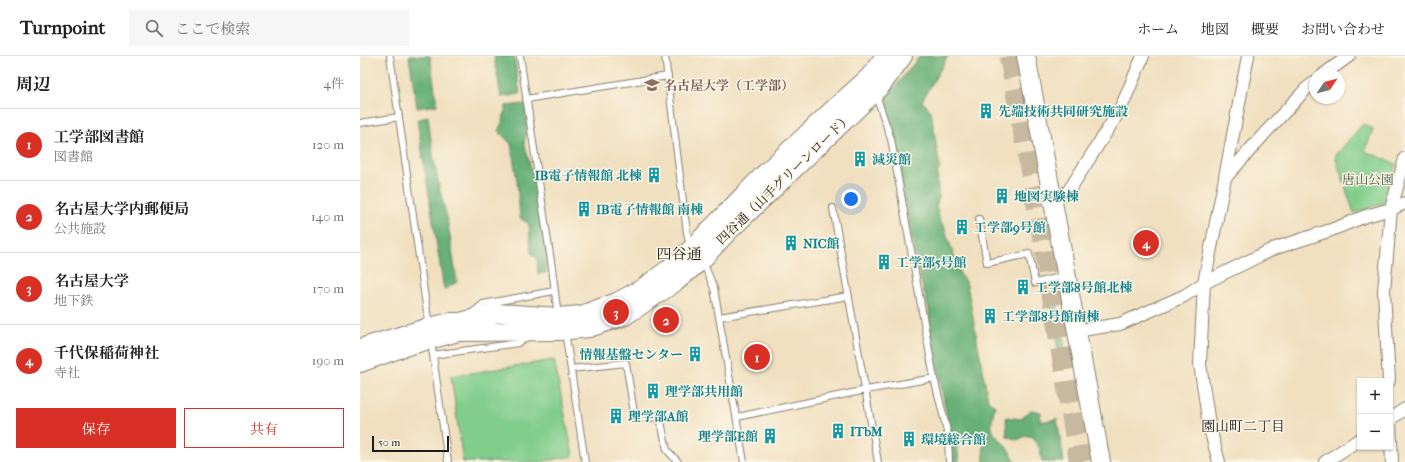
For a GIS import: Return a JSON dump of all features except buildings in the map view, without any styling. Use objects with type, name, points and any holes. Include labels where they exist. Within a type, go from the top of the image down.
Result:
[{"type":"street","points":[[696,254],[769,169],[869,77],[885,56]]},
{"type":"street","name":"四谷通（山手グリーンロード）","points":[[360,363],[407,346],[458,332],[538,330],[561,326],[593,328],[625,316],[676,282],[696,254],[727,233],[881,86],[903,56]]},
{"type":"street","points":[[1026,56],[1101,462]]},
{"type":"street","points":[[1053,198],[1068,192],[1120,110],[1143,56]]},
{"type":"street","points":[[1219,462],[1209,425],[1200,364],[1204,283],[1248,56]]},
{"type":"street","points":[[1332,68],[1349,56]]},
{"type":"street","points":[[1225,178],[1270,127],[1309,87]]},
{"type":"street","points":[[1389,378],[1384,290],[1392,209],[1405,158]]},
{"type":"street","points":[[1076,331],[1120,324],[1184,296],[1204,283],[1274,249],[1331,230],[1366,216],[1392,209],[1405,203]]},
{"type":"street","points":[[360,348],[431,340],[451,322],[460,322],[497,313],[561,326]]},
{"type":"street","points":[[1393,418],[1405,408]]},
{"type":"street","points":[[1324,462],[1357,441]]},
{"type":"street","points":[[1391,450],[1392,462]]},
{"type":"lane","points":[[390,56],[448,462]]},
{"type":"lane","points":[[520,56],[552,268],[554,292],[571,369],[585,462]]},
{"type":"lane","points":[[665,56],[687,233],[714,288],[744,462]]},
{"type":"lane","points":[[526,99],[668,76]]},
{"type":"lane","points":[[881,86],[878,101],[891,139],[934,378],[948,435],[949,462]]},
{"type":"lane","points":[[360,123],[399,117]]},
{"type":"lane","points":[[834,208],[878,462]]},
{"type":"lane","points":[[979,219],[987,263],[1029,254],[1035,283],[1066,276]]},
{"type":"lane","points":[[460,322],[483,304],[554,292]]},
{"type":"lane","points":[[719,317],[849,296]]},
{"type":"lane","points":[[571,369],[626,363],[634,419],[660,417],[667,450],[678,462]]},
{"type":"lane","points":[[737,417],[866,390],[934,378]]},
{"type":"green space","points":[[409,56],[430,56],[437,105],[417,108]]},
{"type":"green space","points":[[494,56],[514,56],[520,94],[501,97]]},
{"type":"green space","points":[[920,56],[948,56],[922,101],[931,111],[940,168],[937,174],[939,198],[936,205],[940,221],[944,226],[960,274],[967,285],[988,400],[995,406],[992,423],[993,432],[1004,444],[1016,462],[984,462],[983,442],[957,443],[959,462],[952,462],[949,427],[929,327],[929,310],[917,267],[886,95],[899,82]]},
{"type":"green space","points":[[525,104],[528,128],[524,142],[540,203],[538,215],[544,230],[547,257],[546,273],[538,274],[537,258],[531,253],[529,224],[520,218],[517,181],[511,144],[498,131],[503,121],[506,106]]},
{"type":"green space","points":[[428,116],[433,154],[447,218],[457,282],[444,290],[417,120]]},
{"type":"green space","name":"唐山公園","points":[[1363,124],[1373,129],[1365,151],[1396,164],[1387,202],[1354,213],[1335,156]]},
{"type":"green space","points":[[1053,279],[1067,360],[1059,355],[1047,290],[1047,285]]},
{"type":"green space","points":[[554,360],[573,456],[541,462],[463,462],[451,376]]},
{"type":"green space","points":[[1031,410],[1041,412],[1040,422],[1057,419],[1064,462],[1042,462],[1040,449],[1032,436],[1026,436],[1017,440],[1007,436],[1006,417],[1021,419]]},
{"type":"tunnel","points":[[1010,56],[1042,230],[1080,462]]},
{"type":"place","name":"名古屋大学（工学部）","points":[[652,85]]},
{"type":"place","name":"先端技術共同研究施設","points":[[986,111]]},
{"type":"place","name":"減災館","points":[[860,159]]},
{"type":"place","name":"IB電子情報館 北棟","points":[[654,175]]},
{"type":"place","name":"地図実験棟","points":[[1002,196]]},
{"type":"place","name":"IB電子情報館 南棟","points":[[584,209]]},
{"type":"place","name":"工学部9号館","points":[[962,227]]},
{"type":"place","name":"NIC館","points":[[791,243]]},
{"type":"place","name":"千代保稲荷神社","points":[[1146,243]]},
{"type":"place","name":"工学部5号館","points":[[884,262]]},
{"type":"place","name":"工学部8号館北棟","points":[[1023,287]]},
{"type":"place","name":"名古屋大学","points":[[616,312]]},
{"type":"place","name":"工学部8号館南棟","points":[[990,316]]},
{"type":"place","name":"名古屋大学内郵便局","points":[[666,320]]},
{"type":"place","name":"情報基盤センター","points":[[695,354]]},
{"type":"place","name":"工学部図書館","points":[[757,357]]},
{"type":"place","name":"理学部共用館","points":[[653,391]]},
{"type":"place","name":"理学部A館","points":[[616,416]]},
{"type":"place","name":"ITbM","points":[[838,431]]},
{"type":"place","name":"理学部E館","points":[[770,436]]},
{"type":"place","name":"環境総合館","points":[[909,439]]},
{"type":"district","name":"四谷通","points":[[679,254]]},
{"type":"district","name":"園山町二丁目","points":[[1243,426]]}]
